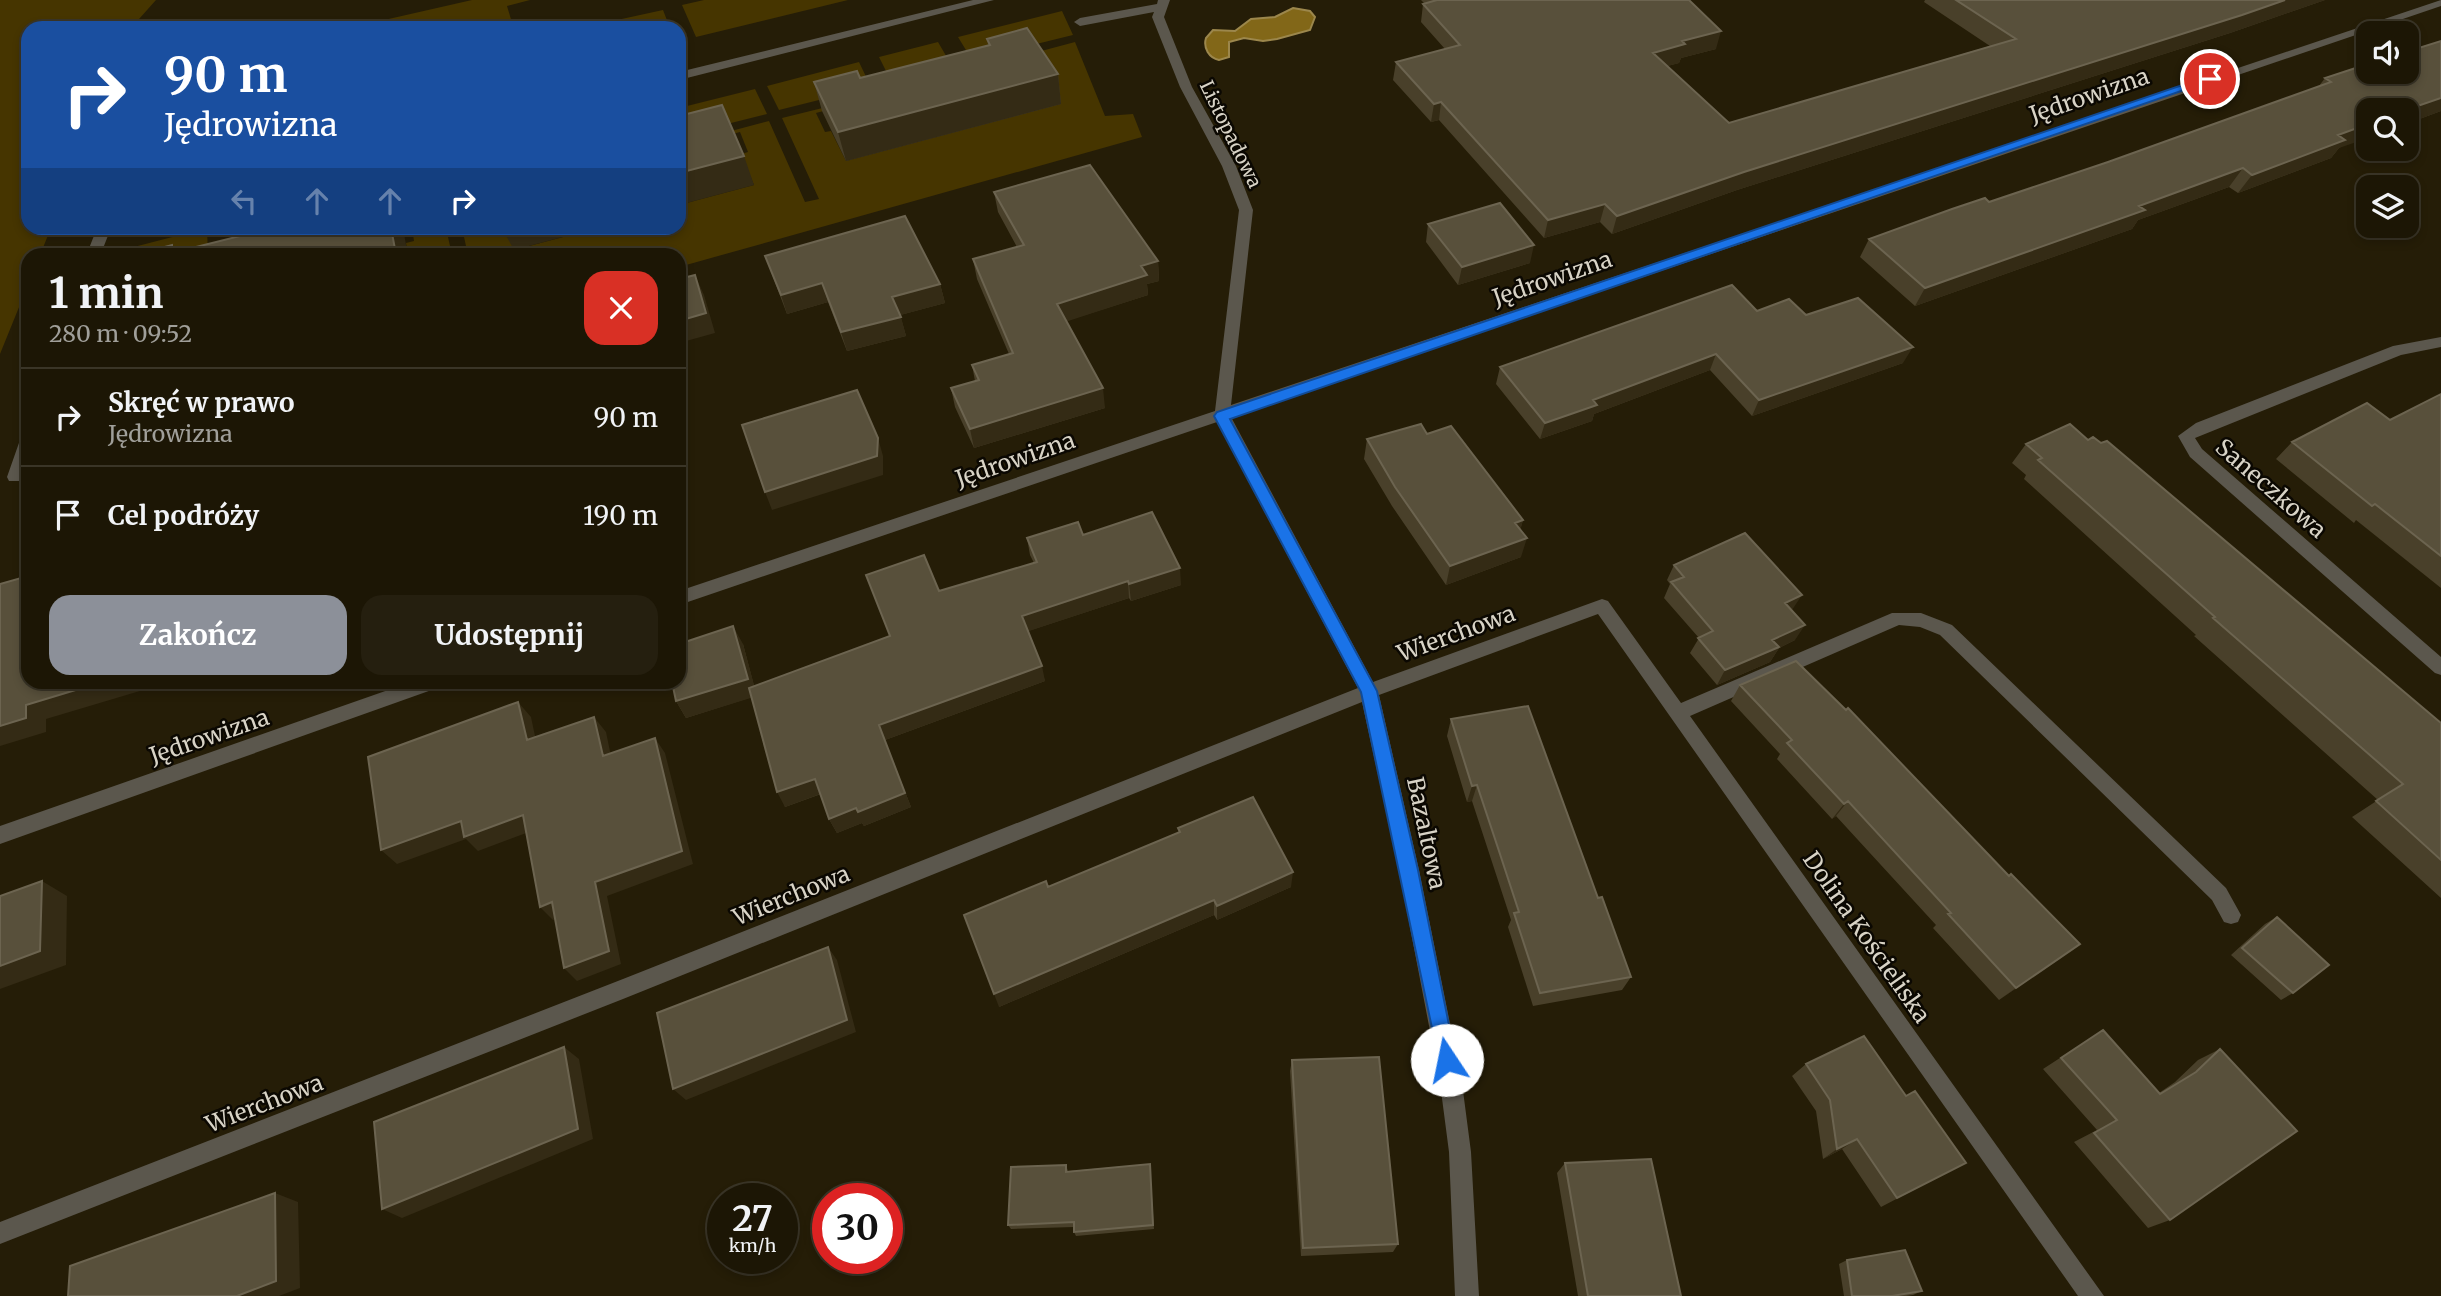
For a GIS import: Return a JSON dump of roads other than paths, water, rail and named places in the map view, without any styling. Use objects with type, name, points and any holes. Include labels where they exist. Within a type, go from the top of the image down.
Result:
[{"type":"street","points":[[686,74],[988,0]]},
{"type":"street","name":"Jędrowizna","points":[[686,596],[2441,2]]},
{"type":"street","points":[[1080,22],[1163,3]]},
{"type":"street","name":"Listopadowa","points":[[1163,3],[1158,17],[1186,87],[1229,166],[1246,211],[1222,416]]},
{"type":"street","name":"Saneczkowa","points":[[2441,341],[2411,346],[2374,359],[2202,427],[2186,436],[2196,453],[2441,667]]},
{"type":"street","name":"Bazaltowa","points":[[1222,416],[1369,691],[1409,870],[1451,1083],[1461,1165],[1466,1296]]},
{"type":"street","points":[[15,477],[21,460]]},
{"type":"street","name":"Wierchowa","points":[[0,1233],[623,989],[1369,691],[1602,606]]},
{"type":"street","name":"Dolina Kościeliska","points":[[1602,606],[2092,1296]]},
{"type":"street","points":[[1677,713],[1898,618],[1921,620],[1946,630],[2220,894],[2231,915]]},
{"type":"street","name":"Jędrowizna","points":[[0,835],[414,689]]}]
